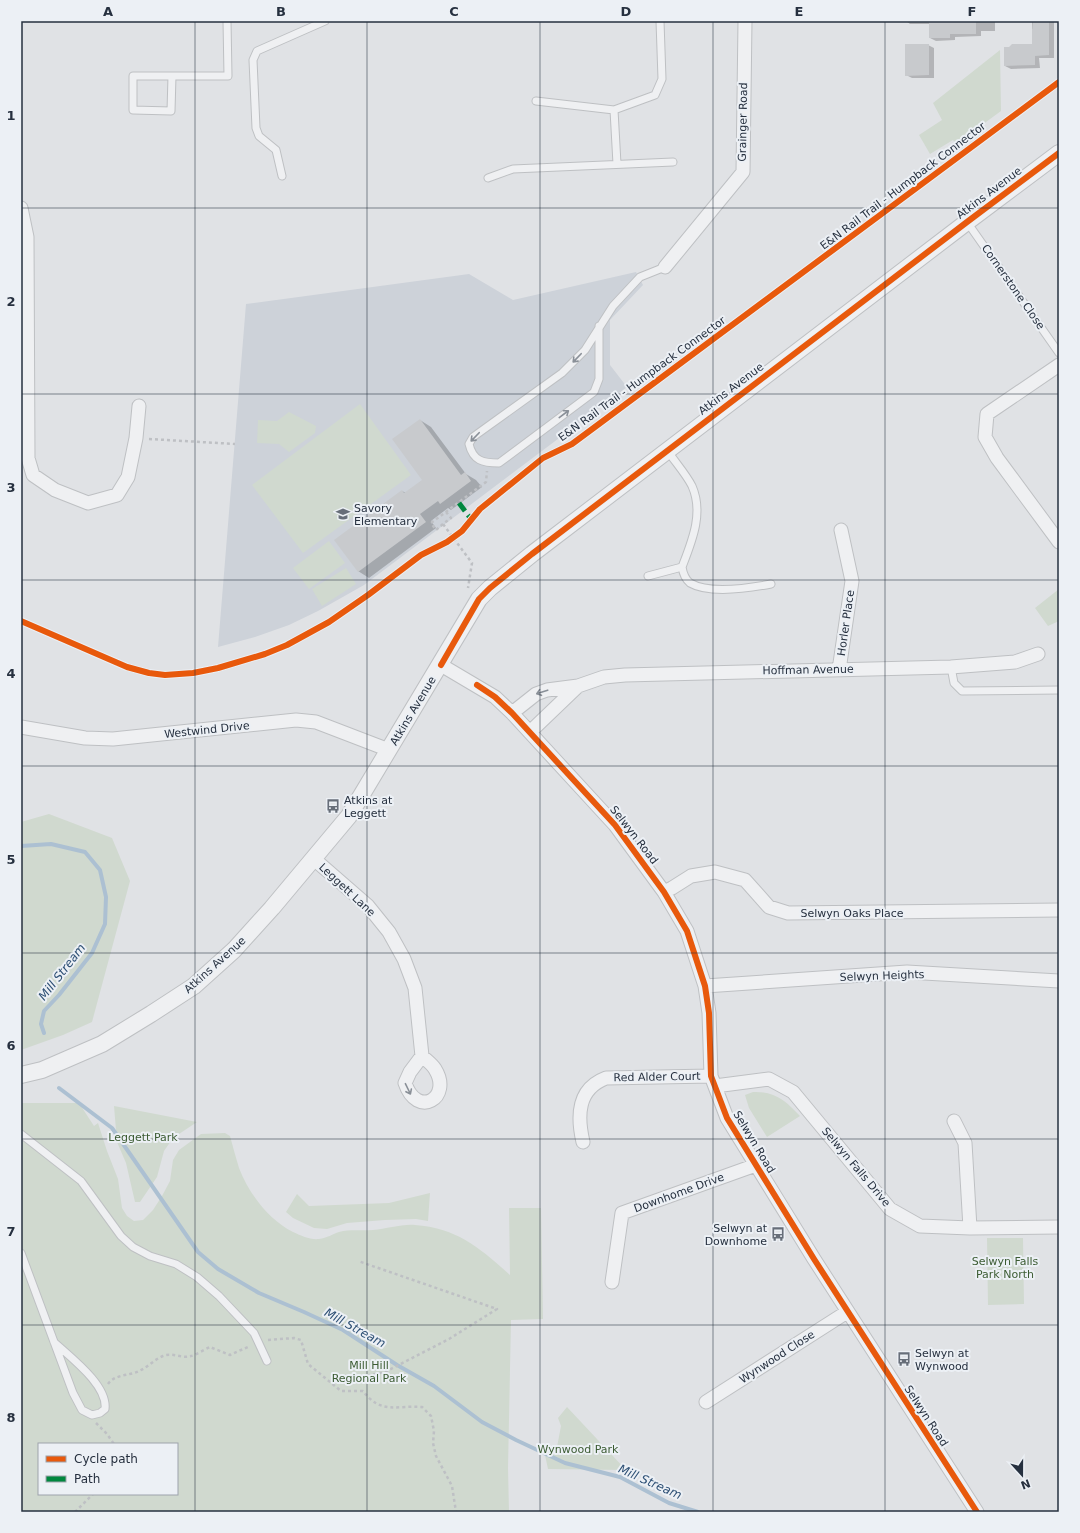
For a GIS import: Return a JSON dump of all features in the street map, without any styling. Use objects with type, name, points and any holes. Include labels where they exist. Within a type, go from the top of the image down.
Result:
[{"type":"street","name":"Grainger Road","points":[[666,267],[742,172],[745,21]]},
{"type":"street","name":"Atkins Avenue","points":[[21,1075],[42,1070],[102,1044],[194,986],[234,950],[272,908],[349,816],[480,599],[490,588],[667,450],[1059,153]]},
{"type":"street","points":[[21,208],[27,237],[28,458],[33,475],[55,490],[88,503],[117,495],[128,477],[136,438],[139,406]]},
{"type":"street","points":[[1059,365],[987,414],[985,437],[997,458],[1059,542]]},
{"type":"street","name":"Horler Place","points":[[839,670],[852,581],[841,530]]},
{"type":"street","name":"Hoffman Avenue","points":[[512,713],[536,694],[547,690],[578,686],[604,678],[626,675],[951,667],[1015,662],[1038,654]]},
{"type":"street","name":"Selwyn Road","points":[[441,665],[495,697],[512,713],[615,825],[664,892],[687,931],[705,986],[709,1013],[713,1081],[727,1118],[847,1312],[977,1512]]},
{"type":"street","name":"Hoffman Avenue","points":[[530,732],[578,686]]},
{"type":"street","name":"Westwind Drive","points":[[21,727],[85,738],[113,739],[296,720],[316,722],[389,750]]},
{"type":"street","name":"Leggett Lane","points":[[314,859],[368,906],[389,932],[400,952],[415,988],[422,1056]]},
{"type":"street","name":"Selwyn Oaks Place","points":[[664,892],[691,876],[715,872],[745,880],[769,907],[788,913],[1059,910]]},
{"type":"street","name":"Selwyn Heights","points":[[705,986],[907,972],[1059,981]]},
{"type":"street","name":"Red Alder Court","points":[[583,1142],[580,1128],[580,1113],[583,1100],[588,1089],[596,1082],[606,1078],[713,1081]]},
{"type":"street","name":"Selwyn Falls Drive","points":[[713,1081],[769,1079],[793,1092],[890,1209],[920,1226],[970,1228],[1059,1227]]},
{"type":"street","points":[[954,1121],[965,1143],[970,1228]]},
{"type":"street","name":"Downhome Drive","points":[[612,1282],[622,1213],[756,1165]]},
{"type":"street","name":"Wynwood Close","points":[[706,1402],[847,1312]]},
{"type":"lane","points":[[172,76],[171,111],[133,110],[133,76],[172,76],[228,76],[227,21]]},
{"type":"lane","points":[[282,176],[276,150],[259,136],[256,128],[253,60],[258,51],[325,21]]},
{"type":"lane","points":[[536,101],[614,110],[655,95],[662,79],[660,21]]},
{"type":"lane","points":[[614,110],[618,164]]},
{"type":"lane","points":[[488,178],[512,169],[673,162]]},
{"type":"lane","name":"Cornerstone Close","points":[[967,222],[1059,353]]},
{"type":"lane","points":[[599,326],[599,379],[594,392],[499,463],[487,463],[478,459],[471,453],[469,444],[473,437],[562,373],[585,350],[599,326],[613,306],[640,277],[666,267]]},
{"type":"lane","points":[[667,450],[692,486],[697,503],[697,520],[682,567],[684,577],[690,583],[703,587],[745,589],[771,584]]},
{"type":"lane","points":[[648,576],[682,567]]},
{"type":"lane","points":[[951,667],[954,683],[962,691],[1059,690]]},
{"type":"lane","points":[[21,1134],[81,1180],[121,1236],[134,1247],[150,1256],[176,1264],[197,1277],[242,1319],[254,1333],[267,1361]]},
{"type":"lane","points":[[21,1253],[54,1342],[73,1393],[82,1410],[92,1415],[100,1413],[105,1409],[106,1402],[99,1388],[90,1376],[54,1342]]},
{"type":"path","points":[[136,438],[235,444]]},
{"type":"path","points":[[446,512],[451,518],[436,530],[431,523],[486,482],[487,463]]},
{"type":"path","points":[[443,524],[472,562],[468,588]]},
{"type":"path","points":[[447,542],[457,536]]},
{"type":"path","points":[[332,1383],[385,1372],[449,1339],[497,1309],[358,1261]]},
{"type":"path","points":[[99,1388],[106,1385],[112,1379],[144,1369],[162,1356],[172,1354],[182,1357],[192,1356],[210,1347],[230,1355],[259,1342],[277,1338],[294,1338],[301,1340],[308,1364],[341,1391],[363,1391],[370,1400],[378,1406],[389,1408],[422,1407],[431,1416],[434,1431],[433,1443],[436,1456],[452,1486],[456,1512]]},
{"type":"path","points":[[92,1415],[91,1419],[107,1434],[113,1443]]},
{"type":"path","points":[[75,1512],[92,1495]]},
{"type":"shaded area","name":"Savory Elementary","points":[[636,272],[643,285],[610,320],[610,365],[627,387],[364,585],[318,611],[289,625],[255,637],[218,647],[246,304],[469,274],[513,300]]},
{"type":"green space","points":[[1000,50],[1001,111],[956,144],[953,140],[930,154],[919,135],[942,120],[933,103]]},
{"type":"green space","points":[[360,404],[411,475],[303,553],[252,485]]},
{"type":"green space","points":[[289,412],[316,426],[315,433],[289,452],[279,444],[257,443],[258,420],[277,421]]},
{"type":"green space","points":[[329,541],[345,563],[309,589],[293,568]]},
{"type":"green space","points":[[346,568],[356,584],[322,606],[312,589]]},
{"type":"green space","points":[[1059,589],[1059,621],[1048,626],[1035,608]]},
{"type":"green space","points":[[49,814],[112,838],[130,881],[92,1022],[63,1035],[21,1050],[21,822]]},
{"type":"green space","points":[[753,1092],[768,1093],[780,1098],[800,1116],[767,1137],[749,1108],[745,1095]]},
{"type":"green space","name":"Mill Hill Regional Park","points":[[21,1103],[79,1103],[94,1126],[98,1123],[118,1179],[122,1208],[127,1216],[134,1221],[143,1220],[153,1210],[162,1196],[170,1181],[173,1160],[179,1150],[201,1134],[225,1133],[230,1136],[239,1168],[254,1197],[276,1221],[284,1227],[309,1238],[316,1239],[327,1237],[339,1232],[384,1229],[410,1225],[430,1227],[443,1230],[467,1241],[478,1248],[510,1275],[509,1208],[541,1208],[543,1319],[511,1320],[508,1468],[509,1512],[21,1512]]},
{"type":"green space","name":"Leggett Park","points":[[114,1106],[197,1122],[173,1138],[164,1151],[157,1177],[140,1202],[135,1202],[126,1163],[117,1142]]},
{"type":"green space","points":[[430,1193],[428,1221],[416,1219],[347,1223],[327,1229],[314,1228],[293,1218],[286,1212],[297,1194],[309,1206],[389,1203]]},
{"type":"green space","name":"Selwyn Falls Park North","points":[[987,1238],[1023,1238],[1024,1304],[988,1305]]},
{"type":"green space","name":"Wynwood Park","points":[[567,1407],[626,1470],[548,1469],[545,1455],[557,1447],[561,1426],[558,1418]]},
{"type":"building","points":[[929,21],[976,21],[976,34],[950,34],[950,38],[929,38]]},
{"type":"building","points":[[1033,21],[1049,21],[1049,55],[1035,56],[1035,65],[1004,66],[1004,47],[1009,47],[1012,44],[1032,44]]},
{"type":"building","points":[[905,44],[929,44],[929,75],[905,76]]},
{"type":"building","points":[[420,419],[461,475],[465,472],[471,481],[440,504],[438,501],[420,514],[426,522],[358,572],[334,540],[402,490],[404,493],[422,480],[392,439]]},
{"type":"waterway","name":"Mill Stream","points":[[21,846],[51,844],[85,852],[100,870],[106,897],[105,924],[92,953],[59,995],[44,1011],[41,1024],[44,1033]]},
{"type":"waterway","name":"Mill Stream","points":[[59,1088],[112,1128],[198,1252],[218,1269],[259,1293],[343,1330],[397,1365],[434,1386],[482,1422],[516,1440],[565,1463],[620,1477],[669,1503],[698,1512]]},
{"type":"marked path","points":[[459,503],[471,519]]},
{"type":"cycle path","name":"E&N Rail Trail - Humpback Connector","points":[[21,621],[127,667],[149,673],[165,675],[193,673],[218,668],[265,654],[287,645],[329,622],[421,555],[447,542],[462,531],[480,509],[543,458],[572,444],[1059,82]]},
{"type":"cycle path","points":[[441,665],[479,599],[490,588],[532,554],[1059,153]]},
{"type":"cycle path","points":[[477,685],[495,697],[512,713],[615,825],[664,892],[687,931],[705,986],[709,1013],[711,1076],[727,1118],[814,1259],[977,1512]]},
{"type":"place","name":"Savory Elementary","points":[[343,514]]},
{"type":"place","name":"Atkins at Leggett","points":[[333,806]]},
{"type":"place","name":"Selwyn at Downhome","points":[[778,1234]]},
{"type":"place","name":"Selwyn at Wynwood","points":[[904,1359]]}]
